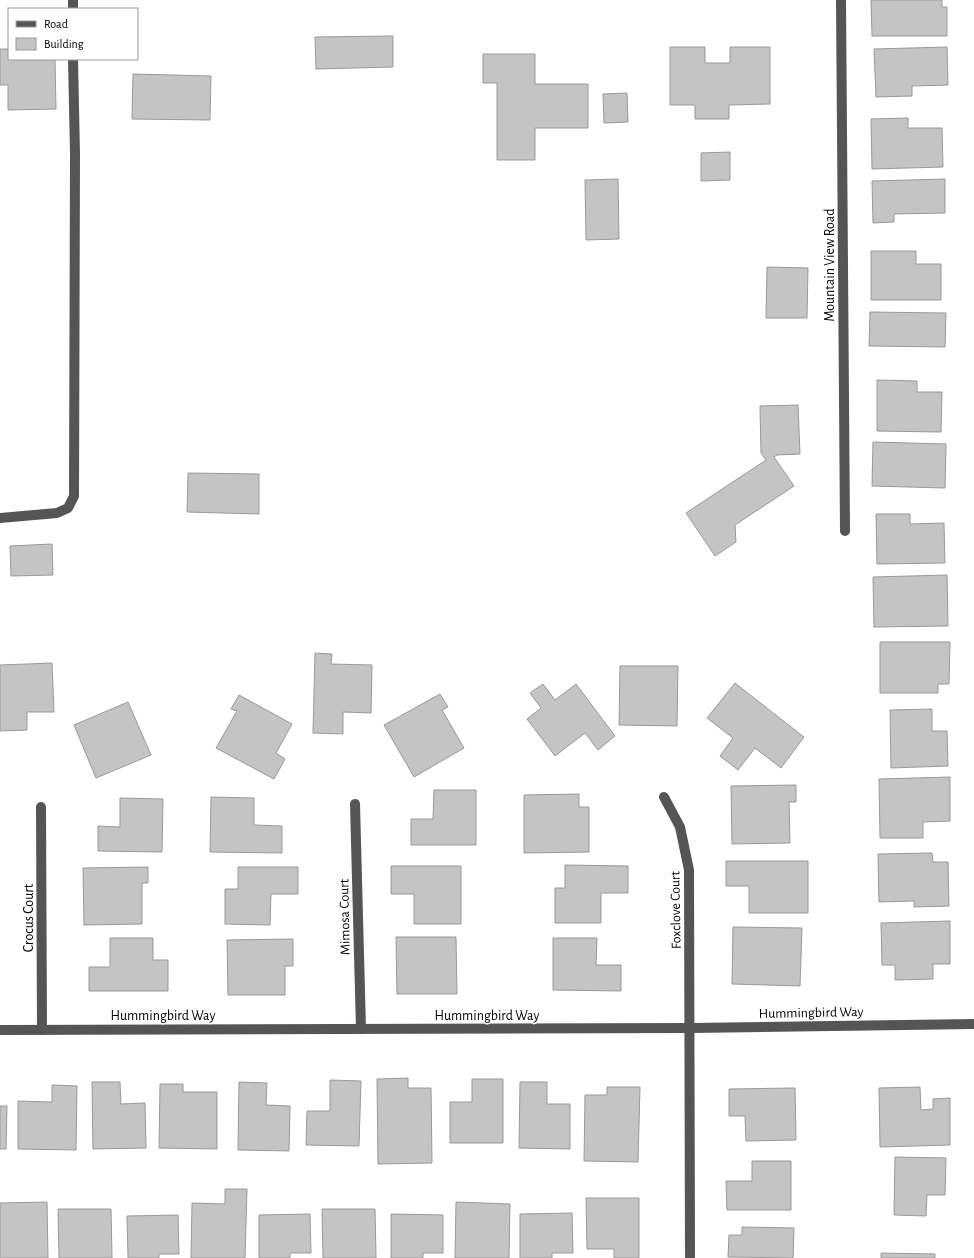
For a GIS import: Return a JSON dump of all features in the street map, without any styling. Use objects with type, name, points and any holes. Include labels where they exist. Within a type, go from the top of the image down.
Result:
[{"type":"street","name":"Mountain View Road","points":[[840,0],[845,531]]},
{"type":"street","points":[[0,518],[57,513],[68,508],[74,496],[75,154],[73,60]]},
{"type":"street","name":"Foxclove Court","points":[[664,797],[680,827],[690,870],[690,1258]]},
{"type":"street","name":"Mimosa Court","points":[[355,804],[361,1029]]},
{"type":"street","name":"Crocus Court","points":[[41,807],[42,1030]]},
{"type":"street","name":"Hummingbird Way","points":[[0,1030],[691,1028],[974,1024]]},
{"type":"building","points":[[871,0],[942,0],[942,7],[947,7],[947,36],[872,36]]},
{"type":"building","points":[[393,36],[393,67],[316,69],[315,37]]},
{"type":"building","points":[[670,47],[705,47],[705,63],[730,63],[730,47],[770,47],[770,104],[729,105],[729,119],[695,119],[695,105],[670,105]]},
{"type":"building","points":[[947,47],[948,85],[912,86],[912,96],[876,97],[874,49]]},
{"type":"building","points":[[0,49],[8,49],[8,60],[55,60],[56,109],[8,110],[8,85],[0,85]]},
{"type":"building","points":[[483,54],[535,54],[535,84],[588,84],[588,128],[535,128],[535,160],[497,160],[497,83],[483,83]]},
{"type":"building","points":[[133,74],[211,76],[210,120],[132,119]]},
{"type":"building","points":[[627,93],[628,122],[604,123],[603,94]]},
{"type":"building","points":[[908,118],[908,128],[942,128],[943,167],[872,169],[871,119]]},
{"type":"building","points":[[730,152],[730,180],[701,181],[701,153]]},
{"type":"building","points":[[618,179],[619,239],[586,240],[585,180]]},
{"type":"building","points":[[945,179],[945,213],[894,214],[894,222],[873,223],[872,181]]},
{"type":"building","points":[[871,251],[916,251],[916,264],[941,264],[941,300],[871,300]]},
{"type":"building","points":[[767,267],[808,268],[807,318],[766,318]]},
{"type":"building","points":[[870,312],[946,313],[945,347],[869,346]]},
{"type":"building","points":[[877,380],[917,381],[917,392],[942,392],[941,432],[877,431]]},
{"type":"building","points":[[798,405],[800,454],[777,455],[774,457],[794,486],[735,525],[736,542],[715,556],[686,513],[766,460],[761,453],[760,406]]},
{"type":"building","points":[[873,442],[946,444],[945,488],[872,486]]},
{"type":"building","points":[[188,473],[259,474],[259,514],[187,512]]},
{"type":"building","points":[[876,514],[910,514],[910,524],[944,523],[945,563],[877,564]]},
{"type":"building","points":[[52,544],[53,575],[11,576],[10,546]]},
{"type":"building","points":[[947,575],[948,626],[874,627],[873,577]]},
{"type":"building","points":[[880,642],[950,642],[949,684],[938,684],[938,693],[880,693]]},
{"type":"building","points":[[315,653],[332,654],[331,664],[372,665],[371,713],[343,712],[343,734],[313,733]]},
{"type":"building","points":[[52,663],[54,712],[27,712],[27,730],[0,731],[0,665]]},
{"type":"building","points":[[620,666],[678,666],[677,726],[619,725]]},
{"type":"building","points":[[735,683],[804,737],[781,768],[755,748],[738,770],[720,756],[733,738],[707,718]]},
{"type":"building","points":[[543,684],[555,700],[576,684],[615,736],[598,750],[585,733],[555,756],[527,719],[541,708],[530,693]]},
{"type":"building","points":[[440,694],[448,707],[442,710],[464,748],[414,777],[384,725]]},
{"type":"building","points":[[239,695],[292,724],[276,753],[285,759],[274,779],[216,748],[237,711],[231,709]]},
{"type":"building","points":[[128,702],[151,755],[96,778],[74,725]]},
{"type":"building","points":[[932,709],[932,731],[947,731],[948,766],[891,768],[890,710]]},
{"type":"building","points":[[950,777],[950,821],[923,822],[923,838],[880,838],[879,779]]},
{"type":"building","points":[[796,785],[796,802],[789,802],[790,843],[732,844],[731,786]]},
{"type":"building","points":[[434,790],[476,790],[476,845],[411,845],[411,819],[433,819]]},
{"type":"building","points":[[579,794],[579,807],[589,807],[589,852],[524,853],[524,795]]},
{"type":"building","points":[[211,797],[254,798],[254,825],[282,826],[282,853],[210,852]]},
{"type":"building","points":[[120,798],[163,799],[162,852],[98,851],[98,826],[120,827]]},
{"type":"building","points":[[932,853],[933,862],[948,862],[949,906],[914,907],[914,901],[879,902],[878,854]]},
{"type":"building","points":[[726,861],[808,861],[808,913],[749,913],[749,886],[726,886]]},
{"type":"building","points":[[565,865],[628,866],[628,893],[601,893],[601,923],[555,923],[555,888],[565,888]]},
{"type":"building","points":[[391,866],[461,866],[461,924],[414,924],[414,894],[391,894]]},
{"type":"building","points":[[148,867],[148,883],[142,883],[142,924],[84,925],[83,868]]},
{"type":"building","points":[[238,867],[298,867],[298,894],[271,894],[270,925],[225,924],[225,889],[238,889]]},
{"type":"building","points":[[950,921],[950,964],[933,964],[933,979],[895,980],[895,965],[882,965],[881,923]]},
{"type":"building","points":[[733,927],[802,928],[800,986],[732,984]]},
{"type":"building","points":[[396,937],[456,937],[457,994],[397,994]]},
{"type":"building","points":[[110,938],[153,938],[153,960],[168,960],[168,991],[89,991],[89,967],[110,967]]},
{"type":"building","points":[[553,938],[597,938],[596,965],[621,965],[621,991],[553,990]]},
{"type":"building","points":[[293,939],[293,966],[285,966],[285,995],[228,995],[227,940]]},
{"type":"building","points":[[408,1078],[408,1088],[431,1088],[432,1163],[378,1164],[377,1079]]},
{"type":"building","points":[[472,1079],[503,1079],[503,1143],[450,1143],[450,1102],[472,1102]]},
{"type":"building","points":[[330,1080],[361,1081],[359,1146],[306,1145],[307,1111],[330,1111]]},
{"type":"building","points":[[92,1082],[120,1082],[121,1104],[145,1103],[146,1148],[93,1149]]},
{"type":"building","points":[[239,1082],[267,1083],[266,1105],[290,1106],[289,1151],[238,1150]]},
{"type":"building","points":[[520,1082],[547,1082],[547,1104],[570,1104],[570,1149],[519,1148]]},
{"type":"building","points":[[160,1084],[183,1084],[183,1092],[217,1092],[217,1149],[159,1148]]},
{"type":"building","points":[[52,1085],[77,1086],[76,1150],[18,1149],[18,1101],[52,1102]]},
{"type":"building","points":[[607,1087],[640,1087],[638,1162],[584,1161],[585,1095],[607,1095]]},
{"type":"building","points":[[920,1087],[921,1110],[933,1109],[933,1099],[950,1098],[950,1145],[880,1147],[879,1088]]},
{"type":"building","points":[[795,1088],[796,1140],[746,1141],[745,1116],[729,1116],[729,1089]]},
{"type":"building","points":[[0,1106],[7,1106],[6,1149],[0,1149]]},
{"type":"building","points":[[895,1157],[946,1158],[945,1195],[927,1195],[926,1216],[894,1215]]},
{"type":"building","points":[[752,1161],[791,1161],[791,1210],[727,1210],[726,1181],[752,1181]]},
{"type":"building","points":[[225,1189],[247,1189],[245,1258],[191,1258],[192,1203],[225,1204]]},
{"type":"building","points":[[586,1198],[639,1198],[639,1258],[614,1258],[614,1249],[587,1249]]},
{"type":"building","points":[[47,1202],[48,1258],[0,1258],[0,1203]]},
{"type":"building","points":[[456,1202],[510,1204],[509,1258],[455,1258]]},
{"type":"building","points":[[58,1209],[111,1209],[112,1258],[59,1258]]},
{"type":"building","points":[[322,1209],[375,1209],[376,1258],[323,1258]]},
{"type":"building","points":[[572,1213],[573,1253],[552,1253],[552,1258],[520,1258],[520,1214]]},
{"type":"building","points":[[310,1214],[311,1253],[290,1253],[290,1258],[259,1258],[259,1215]]},
{"type":"building","points":[[391,1214],[443,1215],[443,1253],[423,1253],[423,1258],[391,1258]]},
{"type":"building","points":[[178,1215],[179,1254],[159,1254],[159,1258],[128,1258],[127,1216]]},
{"type":"building","points":[[742,1227],[794,1228],[793,1258],[728,1257],[729,1235],[742,1235]]},
{"type":"building","points":[[881,1253],[935,1254],[935,1258],[881,1258]]}]
